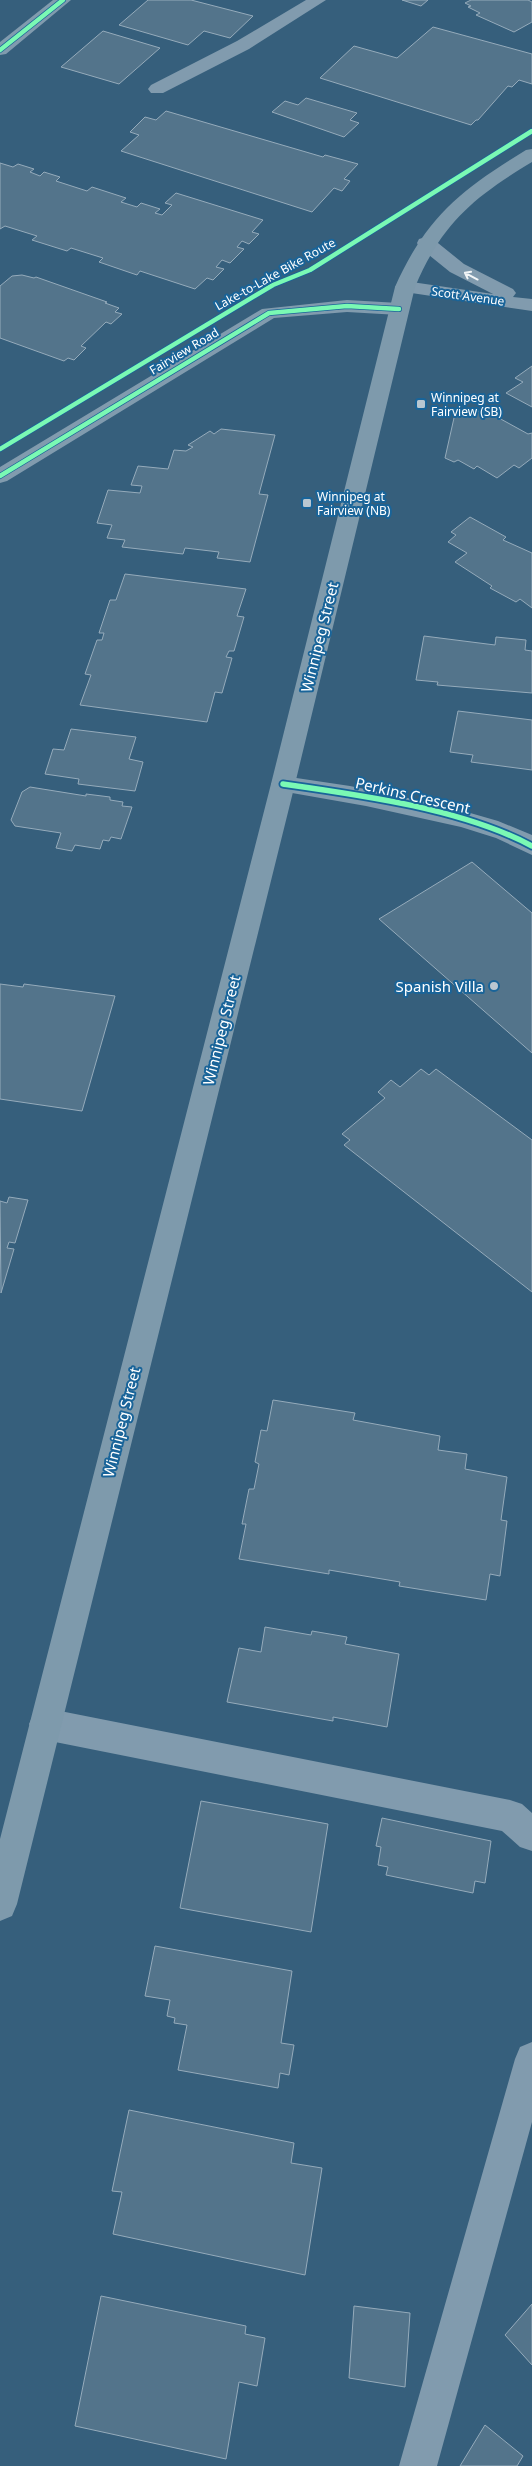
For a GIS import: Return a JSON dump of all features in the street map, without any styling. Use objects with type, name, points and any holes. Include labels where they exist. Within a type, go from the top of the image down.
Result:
[{"type":"main road","name":"Winnipeg Street","points":[[0,1904],[283,784],[402,298],[414,263],[435,229],[459,204],[488,181],[532,154]]},
{"type":"street","points":[[0,50],[63,0]]},
{"type":"street","points":[[157,89],[243,46],[318,0]]},
{"type":"street","name":"Scott Avenue","points":[[426,243],[468,276],[531,306]]},
{"type":"street","name":"Scott Avenue","points":[[402,298],[531,306]]},
{"type":"street","name":"Fairview Road","points":[[0,476],[269,313],[347,306],[402,298]]},
{"type":"street","name":"Perkins Crescent","points":[[283,784],[344,792],[450,815],[498,829],[532,846]]},
{"type":"street","points":[[45,1724],[510,1816],[532,1835]]},
{"type":"street","points":[[418,2466],[532,2059]]},
{"type":"building","points":[[148,0],[191,0],[253,16],[230,38],[204,31],[188,45],[119,25]]},
{"type":"building","points":[[402,0],[428,0],[421,6]]},
{"type":"building","points":[[471,0],[528,0],[532,2],[532,22],[514,32],[476,15],[480,13],[468,7],[471,6],[465,3]]},
{"type":"building","points":[[433,27],[532,54],[532,84],[519,80],[512,87],[508,86],[478,120],[471,125],[320,78],[354,46],[397,58]]},
{"type":"building","points":[[103,31],[160,48],[119,84],[61,67]]},
{"type":"building","points":[[306,98],[357,113],[350,120],[359,123],[344,137],[272,112],[285,101],[298,105]]},
{"type":"building","points":[[166,111],[323,157],[325,155],[358,164],[344,179],[350,181],[342,191],[334,188],[312,212],[121,151],[139,135],[130,132],[145,117],[156,120]]},
{"type":"building","points":[[0,163],[13,167],[18,164],[34,169],[30,172],[40,176],[44,172],[60,177],[56,181],[87,191],[92,187],[126,198],[121,202],[137,207],[141,203],[160,209],[155,213],[162,215],[172,205],[165,203],[176,193],[263,220],[252,232],[259,234],[249,244],[242,241],[237,247],[244,249],[230,263],[222,260],[216,267],[224,269],[213,280],[207,278],[195,289],[140,271],[137,275],[99,262],[103,258],[71,248],[67,251],[32,240],[37,236],[5,226],[0,229]]},
{"type":"building","points":[[12,276],[36,277],[107,302],[105,303],[119,308],[115,312],[122,314],[111,324],[106,322],[81,346],[86,348],[74,360],[68,358],[64,361],[0,338],[0,286]]},
{"type":"building","points":[[532,366],[532,407],[506,393],[523,382],[515,378]]},
{"type":"building","points":[[456,409],[488,412],[528,434],[532,433],[532,458],[519,468],[514,465],[497,478],[477,466],[474,469],[458,460],[454,462],[445,458]]},
{"type":"building","points":[[221,429],[275,435],[259,494],[268,495],[250,562],[217,558],[219,552],[185,548],[183,554],[122,547],[125,540],[107,538],[112,525],[97,523],[108,490],[140,493],[142,486],[131,485],[138,466],[168,469],[174,450],[186,451],[193,447],[188,445],[210,431],[214,434]]},
{"type":"building","points":[[470,517],[506,537],[503,540],[532,553],[532,608],[520,599],[516,602],[490,588],[492,586],[455,562],[467,553],[448,542],[456,535],[451,532]]},
{"type":"building","points":[[125,574],[246,589],[237,616],[244,617],[234,651],[229,651],[226,657],[232,658],[222,693],[215,692],[207,722],[80,705],[91,675],[85,674],[97,640],[102,640],[104,633],[99,633],[110,600],[116,600]]},
{"type":"building","points":[[424,636],[495,645],[496,637],[526,640],[525,650],[532,651],[532,693],[437,685],[438,682],[416,680]]},
{"type":"building","points":[[458,711],[532,720],[532,770],[471,762],[473,755],[450,752]]},
{"type":"building","points":[[71,729],[136,737],[129,759],[143,762],[135,791],[78,784],[79,779],[45,774],[53,749],[64,750]]},
{"type":"building","points":[[30,787],[86,796],[86,794],[110,797],[110,800],[123,802],[122,806],[132,807],[121,839],[111,837],[109,841],[103,840],[100,849],[75,845],[72,851],[56,848],[61,833],[15,826],[11,820],[22,792]]},
{"type":"building","name":"Spanish Villa","points":[[472,862],[532,913],[532,1053],[379,919]]},
{"type":"building","points":[[0,984],[23,987],[24,984],[115,996],[82,1111],[0,1099]]},
{"type":"building","points":[[421,1069],[429,1075],[436,1069],[532,1140],[532,1292],[344,1145],[350,1140],[342,1134],[385,1098],[378,1092],[391,1080],[400,1087]]},
{"type":"building","points":[[9,1197],[28,1200],[15,1243],[9,1242],[7,1248],[14,1249],[1,1293],[0,1201],[7,1203]]},
{"type":"building","points":[[273,1400],[355,1413],[353,1420],[440,1436],[438,1450],[467,1454],[465,1469],[507,1477],[501,1520],[507,1521],[500,1576],[490,1574],[486,1600],[399,1586],[400,1582],[329,1570],[329,1574],[239,1559],[246,1524],[242,1524],[249,1489],[254,1489],[259,1464],[255,1462],[261,1430],[267,1431]]},
{"type":"building","points":[[265,1627],[311,1635],[312,1631],[347,1637],[345,1644],[399,1654],[387,1727],[333,1717],[333,1721],[227,1702],[239,1648],[261,1652]]},
{"type":"building","points":[[201,1801],[328,1824],[311,1932],[180,1908]]},
{"type":"building","points":[[382,1818],[491,1841],[485,1883],[475,1881],[473,1893],[386,1875],[388,1867],[378,1865],[381,1847],[376,1846]]},
{"type":"building","points":[[155,1946],[292,1971],[281,2043],[294,2045],[289,2075],[280,2073],[278,2088],[178,2070],[187,2025],[174,2023],[175,2018],[167,2016],[170,2000],[145,1996]]},
{"type":"building","points":[[129,2110],[294,2143],[291,2163],[322,2168],[305,2275],[113,2234],[122,2192],[112,2191]]},
{"type":"building","points":[[101,2296],[246,2326],[245,2334],[265,2338],[257,2386],[239,2382],[226,2459],[75,2426]]},
{"type":"building","points":[[532,2304],[532,2365],[505,2335]]},
{"type":"building","points":[[354,2306],[410,2313],[405,2387],[349,2378]]},
{"type":"building","points":[[485,2425],[523,2456],[517,2466],[460,2466]]},
{"type":"cycle path","points":[[0,50],[63,0]]},
{"type":"cycle path","name":"Lake-to-Lake Bike Route","points":[[0,449],[273,285],[310,270],[532,131]]},
{"type":"cycle path","points":[[0,476],[269,313],[347,306],[399,309]]},
{"type":"cycle path","points":[[283,784],[366,798],[461,818],[504,832],[532,846]]},
{"type":"place","name":"Winnipeg at Fairview (SB)","points":[[421,404]]},
{"type":"place","name":"Winnipeg at Fairview (NB)","points":[[307,503]]},
{"type":"place","name":"Spanish Villa","points":[[494,986]]}]
